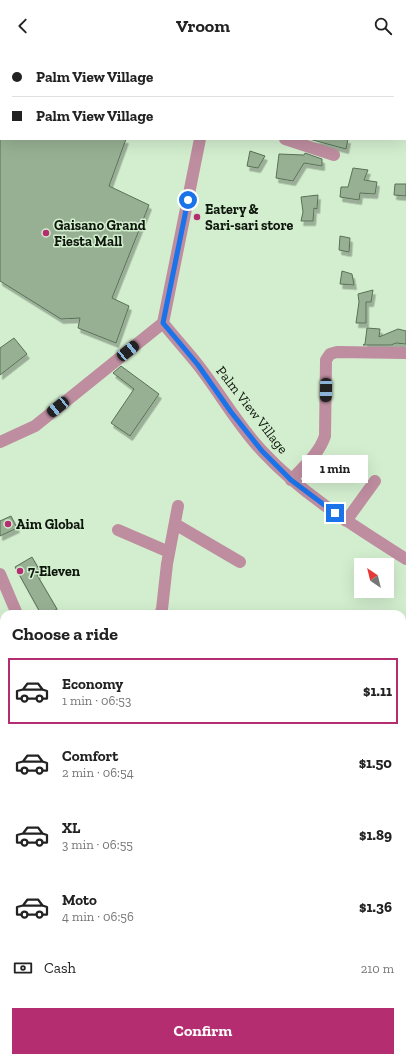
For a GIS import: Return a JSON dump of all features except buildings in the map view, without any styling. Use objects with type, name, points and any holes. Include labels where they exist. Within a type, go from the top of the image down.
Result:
[{"type":"street","points":[[0,442],[35,426],[163,323],[200,140]]},
{"type":"street","points":[[288,140],[334,155]]},
{"type":"street","name":"Palm View Village","points":[[163,323],[198,365],[231,412],[262,451],[291,480],[346,521],[406,559]]},
{"type":"street","points":[[291,480],[318,452],[325,436],[326,360],[330,354],[337,352],[406,353]]},
{"type":"street","points":[[346,521],[375,481]]},
{"type":"street","points":[[162,610],[169,552],[178,506]]},
{"type":"street","points":[[175,524],[240,562]]},
{"type":"street","points":[[118,530],[169,552]]},
{"type":"street","points":[[0,574],[15,610]]},
{"type":"place","name":"Eatery & Sari-sari store","points":[[197,217]]},
{"type":"place","name":"Gaisano Grand Fiesta Mall","points":[[46,233]]},
{"type":"place","name":"Aim Global","points":[[8,524]]},
{"type":"place","name":"7-Eleven","points":[[20,571]]},
{"type":"route","points":[[188,200],[163,323],[198,365],[231,412],[262,451],[291,480],[335,513]]}]
